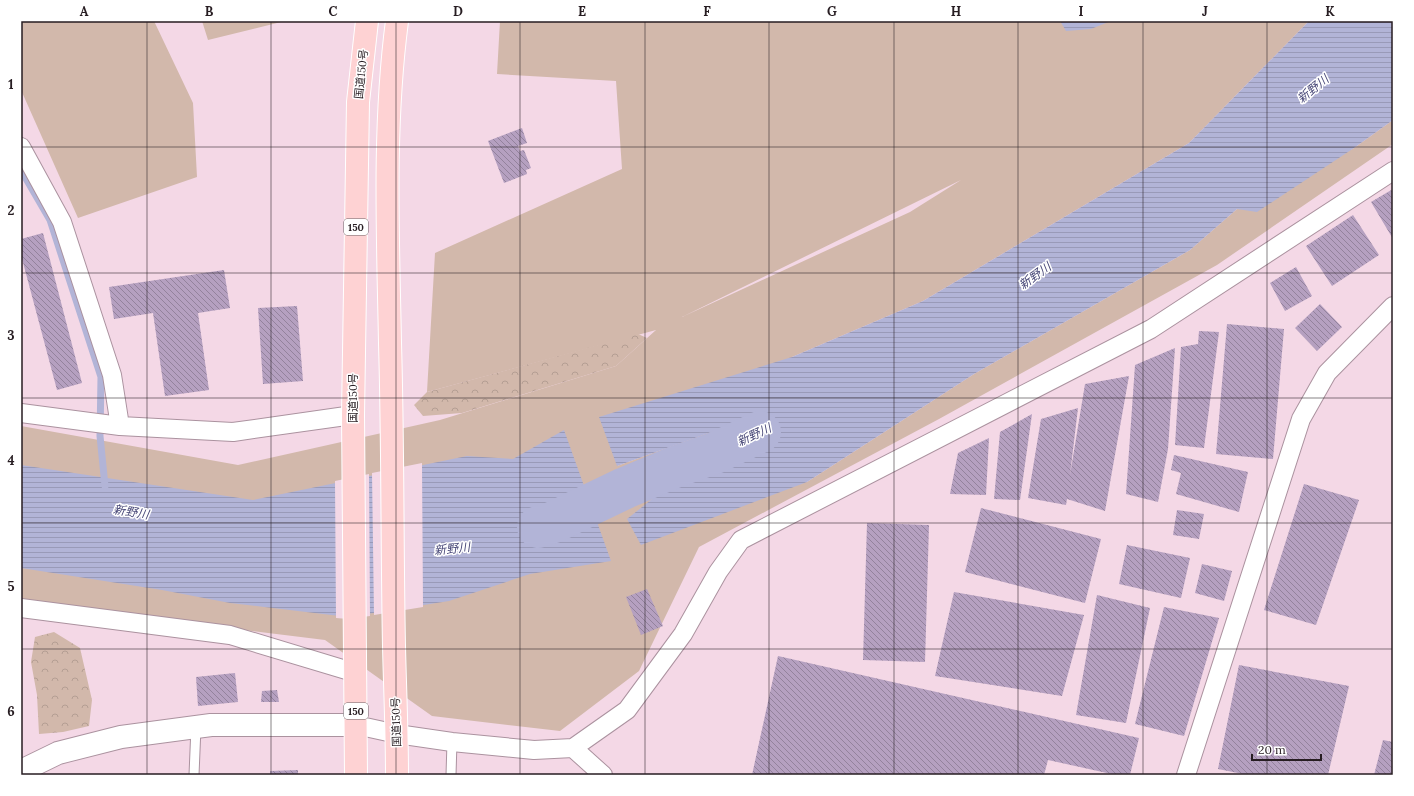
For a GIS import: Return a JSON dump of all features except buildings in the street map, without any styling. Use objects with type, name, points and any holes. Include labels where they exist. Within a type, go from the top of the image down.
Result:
[{"type":"highway","name":"国道150号","points":[[356,775],[353,424],[358,102],[367,21]]},
{"type":"highway","name":"国道150号","points":[[397,21],[389,101],[387,185],[397,775]]},
{"type":"street","points":[[21,147],[62,222],[112,375],[120,426]]},
{"type":"street","points":[[21,771],[58,753],[121,737],[211,725],[356,725],[397,734],[452,742],[534,750],[573,748],[627,710],[683,634],[718,572],[741,540],[1151,329],[1393,171]]},
{"type":"street","points":[[1186,775],[1301,419],[1327,373],[1393,306]]},
{"type":"street","points":[[21,413],[120,426],[233,432],[353,424]]},
{"type":"street","points":[[21,608],[230,635],[356,673]]},
{"type":"street","points":[[573,748],[603,775]]},
{"type":"lane","points":[[194,775],[196,726]]},
{"type":"lane","points":[[451,775],[452,742]]},
{"type":"green space","points":[[21,21],[154,21],[193,103],[197,177],[78,218],[21,90]]},
{"type":"green space","points":[[202,21],[285,21],[208,40]]},
{"type":"green space","points":[[500,21],[1309,21],[1189,143],[923,301],[792,357],[617,466],[757,415],[628,519],[807,482],[974,374],[1190,250],[1237,209],[1354,148],[1393,120],[1393,144],[1217,265],[939,419],[699,547],[639,671],[560,731],[432,716],[325,640],[155,619],[21,608],[21,426],[238,465],[440,420],[616,366],[656,330],[427,392],[435,253],[622,169],[616,81],[497,74]],"holes":[[[961,180],[910,212],[682,317]]]},
{"type":"green space","points":[[638,334],[647,338],[616,366],[462,413],[423,416],[414,405],[427,392]]},
{"type":"green space","points":[[54,632],[80,648],[92,700],[89,726],[63,732],[39,734],[37,695],[31,662],[35,637]]},
{"type":"water","points":[[1060,21],[1111,21],[1091,29],[1066,31]]},
{"type":"water","points":[[1309,21],[1393,21],[1393,120],[1354,148],[1257,212],[1237,209],[1190,250],[974,374],[807,482],[641,545],[627,519],[756,416],[617,466],[599,417],[792,357],[923,301],[1189,143]]},
{"type":"water","points":[[564,430],[611,561],[530,574],[449,601],[348,617],[230,603],[162,590],[21,568],[21,465],[253,500],[467,456],[513,459]]},
{"type":"pier","points":[[422,463],[423,607],[374,615],[372,473]]},
{"type":"pier","points":[[369,474],[370,616],[348,619],[336,618],[335,481]]},
{"type":"waterway","points":[[21,170],[50,220],[101,377],[100,436],[105,486]]},
{"type":"waterway","name":"新野川","points":[[538,527],[554,522],[625,488],[675,467],[715,453],[760,432]]}]
